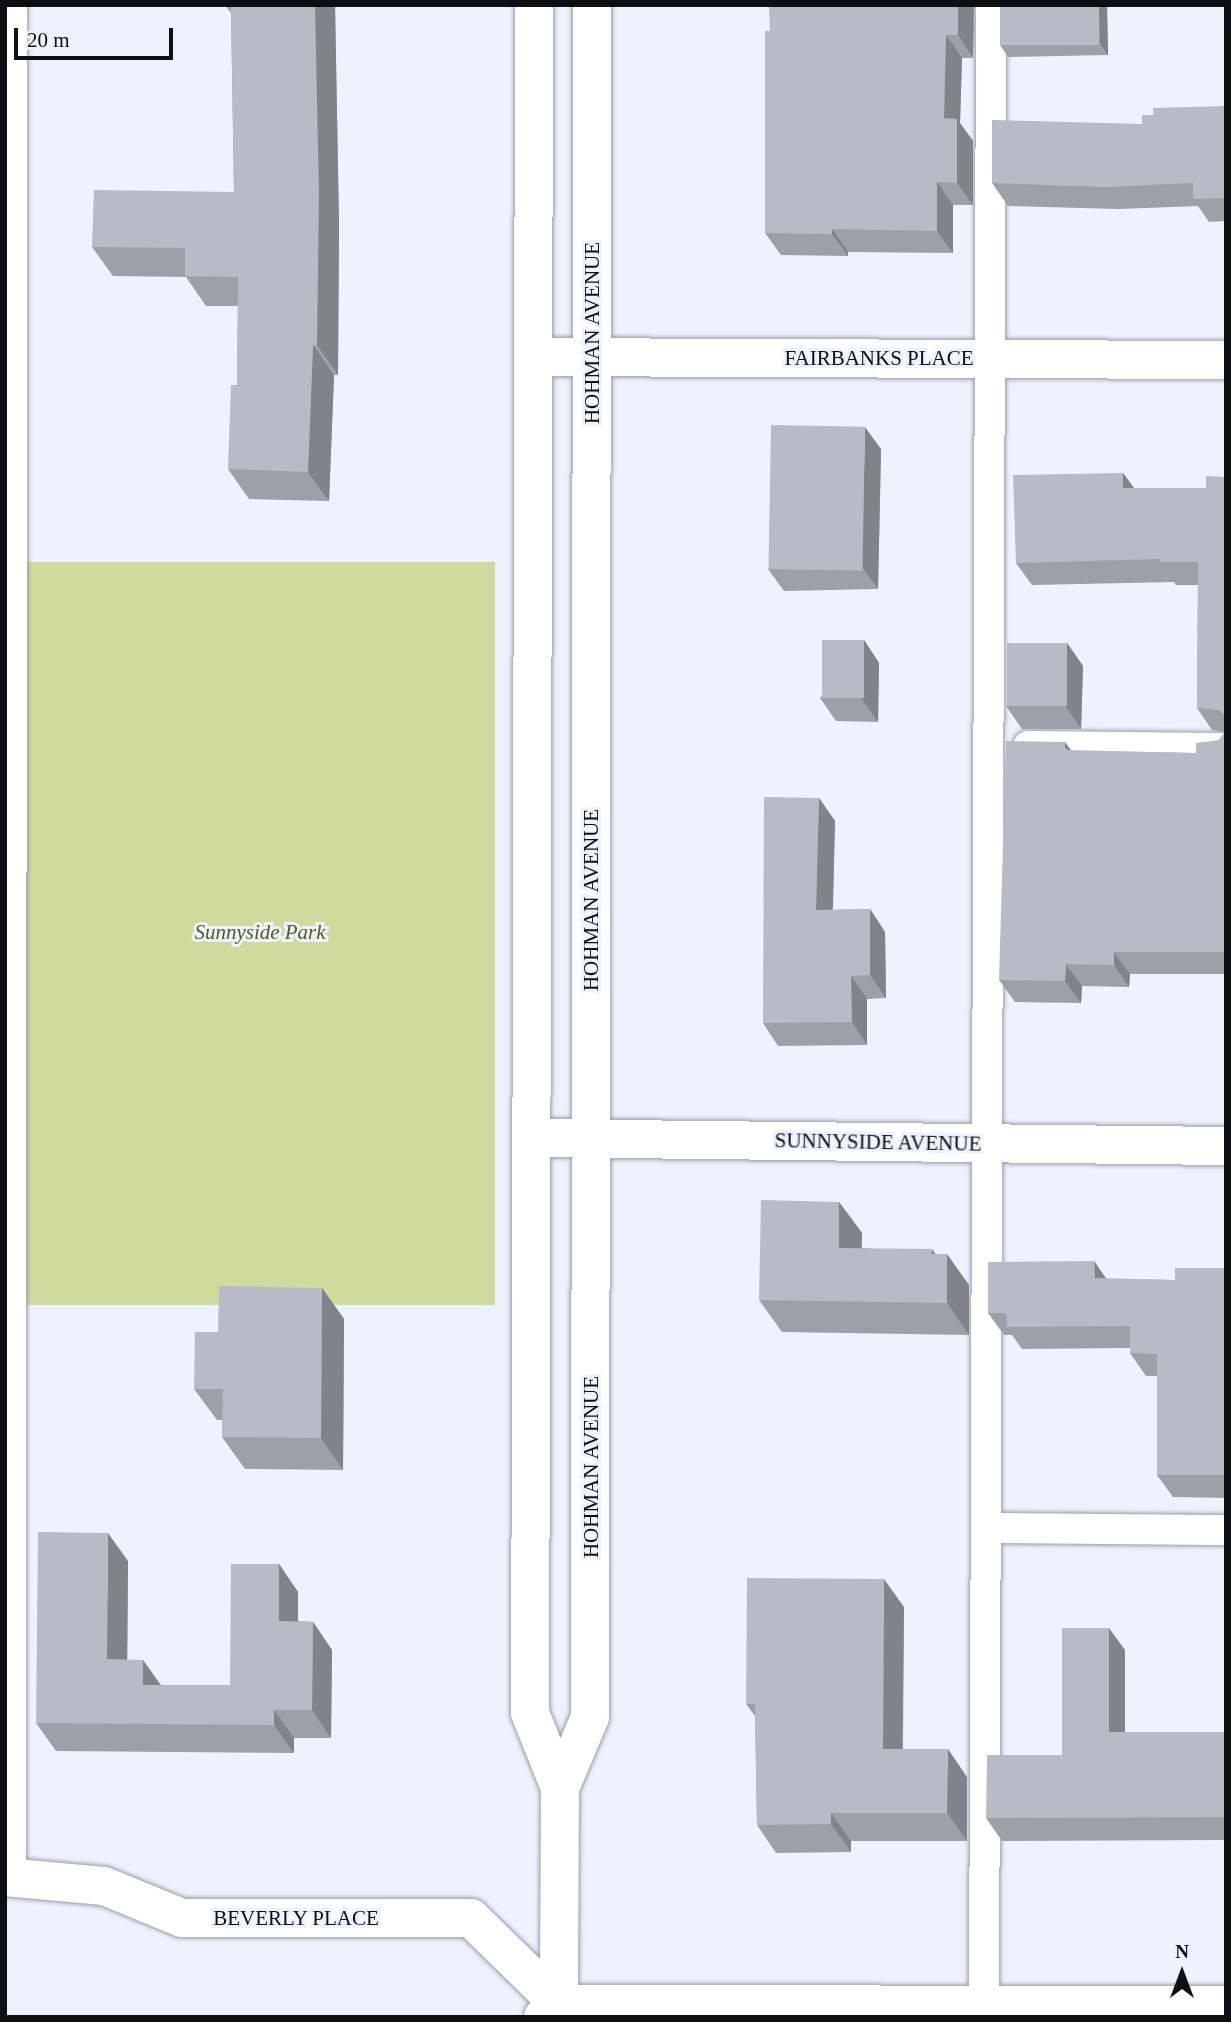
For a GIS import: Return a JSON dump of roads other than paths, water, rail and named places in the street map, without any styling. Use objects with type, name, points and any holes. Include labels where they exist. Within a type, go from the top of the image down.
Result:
[{"type":"main road","name":"HOHMAN AVENUE","points":[[534,5],[530,1713],[560,1788]]},
{"type":"main road","name":"HOHMAN AVENUE","points":[[554,2012],[560,1788],[590,1717],[592,5]]},
{"type":"main road","name":"FAIRBANKS PLACE","points":[[533,357],[1226,360]]},
{"type":"main road","name":"SUNNYSIDE AVENUE","points":[[531,1138],[1226,1146]]},
{"type":"main road","name":"BEVERLY PLACE","points":[[8,1877],[104,1886],[182,1918],[471,1918],[554,2012]]},
{"type":"main road","points":[[554,2012],[984,2010],[1226,2005]]},
{"type":"lane","points":[[8,1877],[12,5]]},
{"type":"lane","points":[[984,2010],[991,5]]},
{"type":"lane","points":[[989,746],[1226,748]]},
{"type":"lane","points":[[986,1528],[1226,1530]]},
{"type":"park label","name":"Sunnyside Park","points":[[260,932]]}]
